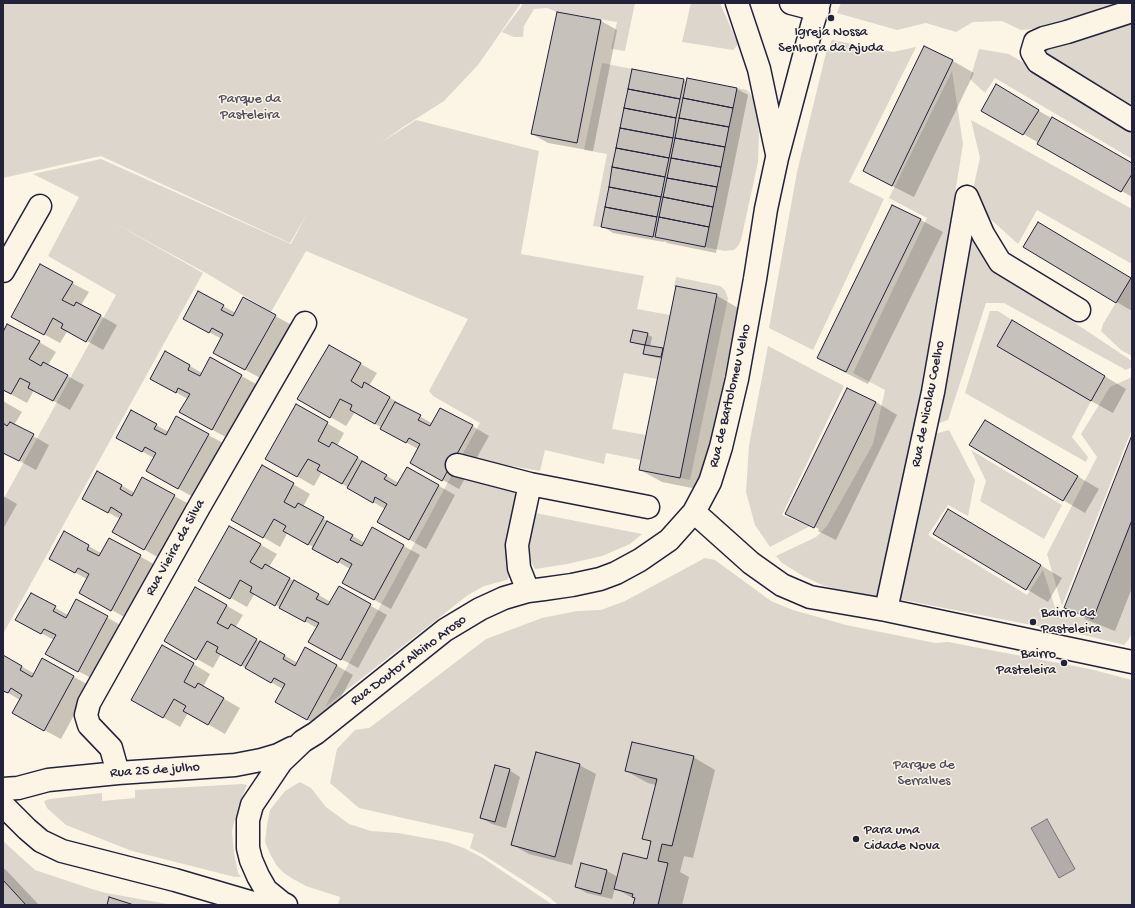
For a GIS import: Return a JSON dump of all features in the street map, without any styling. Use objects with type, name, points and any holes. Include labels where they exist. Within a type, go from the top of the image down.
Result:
[{"type":"street","points":[[736,3],[759,69],[777,158]]},
{"type":"street","points":[[791,3],[819,6]]},
{"type":"street","name":"Rua de Bartolomeu Velho","points":[[694,512],[710,482],[721,447],[737,379],[756,279],[766,209],[777,158],[810,34],[819,6]]},
{"type":"street","points":[[1132,11],[1044,38],[1035,42],[1032,52],[1038,62],[1132,120]]},
{"type":"street","name":"Rua de Nicolau Coelho","points":[[886,610],[933,392],[967,197],[983,234],[1000,262],[1079,310]]},
{"type":"street","points":[[3,271],[40,206]]},
{"type":"street","name":"Rua Vieira da Silva","points":[[118,773],[111,748],[89,725],[86,715],[89,703],[188,526],[305,323]]},
{"type":"street","points":[[457,465],[530,484],[648,506]]},
{"type":"street","points":[[528,591],[519,568],[517,545],[530,484]]},
{"type":"street","points":[[694,512],[751,563],[782,585],[810,596],[886,610],[1070,649],[1130,657]]},
{"type":"street","name":"Rua Doutor Albino Aroso","points":[[286,905],[266,890],[251,860],[248,848],[248,820],[252,805],[281,762],[303,741],[316,733],[445,630],[480,609],[504,598],[528,591],[544,590],[600,579],[616,573],[640,560],[669,540],[694,512]]},
{"type":"street","name":"Rua 25 de julho","points":[[3,789],[18,788],[48,780],[118,773],[235,765],[278,755],[303,741]]},
{"type":"street","points":[[3,805],[41,841],[62,851],[175,880],[260,905]]},
{"type":"green space","name":"Parque da Pasteleira","points":[[3,3],[521,3],[478,65],[444,101],[381,143],[416,120],[539,151],[521,254],[644,276],[637,309],[670,315],[663,348],[645,345],[643,353],[661,357],[657,379],[624,373],[612,429],[646,435],[641,460],[606,453],[604,464],[545,450],[540,471],[461,457],[480,423],[433,396],[429,391],[468,319],[306,251],[271,312],[206,273],[114,223],[203,273],[3,634],[3,500],[116,295],[48,256],[79,197],[33,174],[101,159],[291,244],[307,214],[290,243],[101,156],[3,178]],"holes":[[[633,330],[647,333],[645,344],[630,342]]]},
{"type":"green space","points":[[523,3],[635,3],[625,51],[611,49],[617,22],[557,12],[547,8],[534,9],[524,26],[523,37],[514,37],[502,32]]},
{"type":"green space","points":[[691,3],[720,3],[737,42],[737,46],[733,50],[682,42]]},
{"type":"green space","points":[[841,3],[1119,3],[1055,27],[1021,30],[1002,21],[973,22],[956,32],[926,23],[897,30],[837,13]]},
{"type":"green space","points":[[1132,22],[1132,108],[1047,57],[1045,52],[1046,48]]},
{"type":"green space","points":[[832,40],[893,52],[916,47],[849,182],[884,199],[813,350],[769,328],[797,172],[826,53]]},
{"type":"green space","points":[[979,49],[1009,54],[1132,128],[1132,159],[995,78],[985,93],[970,79]]},
{"type":"green space","points":[[602,63],[632,69],[601,227],[593,226],[607,154],[584,150]]},
{"type":"green space","points":[[952,71],[963,144],[915,441],[882,597],[844,591],[822,585],[803,576],[782,563],[776,556],[816,537],[827,526],[873,444],[885,390],[853,373],[927,218],[889,198]]},
{"type":"green space","points":[[737,88],[747,90],[753,98],[759,132],[758,162],[741,240],[734,250],[725,251],[705,247]]},
{"type":"green space","points":[[971,120],[1132,209],[1132,264],[1037,210],[1018,244],[986,215],[973,189],[980,158]]},
{"type":"green space","points":[[971,224],[994,269],[1132,361],[1132,367],[1126,370],[1004,303],[986,303],[948,420],[930,426]]},
{"type":"green space","points":[[1132,276],[1132,356],[1121,350],[1101,331],[1103,324]]},
{"type":"green space","points":[[676,277],[720,286],[725,290],[728,298],[690,480],[680,478],[717,294],[674,287]]},
{"type":"green space","points":[[990,311],[998,311],[1012,320],[997,346],[1091,401],[1072,437],[1088,457],[1086,462],[965,393]]},
{"type":"green space","points":[[768,346],[844,386],[782,515],[810,526],[770,547],[755,525],[746,492],[749,445]]},
{"type":"green space","points":[[1132,377],[1132,429],[1062,606],[1047,554],[1097,457],[1081,434],[1110,387]]},
{"type":"green space","points":[[949,430],[975,480],[968,516],[948,505],[928,535],[1027,595],[1043,570],[1057,614],[1094,619],[1132,520],[1132,632],[1124,645],[1088,636],[893,598],[927,436]]},
{"type":"green space","points":[[971,450],[1062,505],[1044,539],[980,501],[986,481]]},
{"type":"green space","points":[[453,473],[520,488],[510,575],[507,580],[484,586],[468,595],[325,707]]},
{"type":"green space","points":[[530,512],[642,534],[630,544],[602,556],[535,569],[531,561],[529,540]]},
{"type":"green space","name":"Parque de Serralves","points":[[705,558],[715,560],[771,601],[793,610],[846,625],[935,643],[948,642],[1090,669],[1132,680],[1132,905],[558,905],[549,897],[482,854],[470,848],[474,834],[359,808],[330,783],[337,749],[355,730],[369,728],[372,726],[486,639],[542,618],[577,611],[601,610],[625,601]]},
{"type":"green space","points":[[300,782],[311,788],[326,807],[349,824],[371,831],[398,833],[447,842],[464,848],[483,858],[553,905],[338,905],[340,897],[306,886],[284,873],[277,866],[265,842],[270,810],[285,791]]},
{"type":"green space","points":[[247,785],[238,807],[232,831],[234,853],[238,873],[241,877],[235,877],[132,851],[66,825],[47,808],[44,801],[102,793],[102,801],[135,798],[135,790]]},
{"type":"green space","points":[[3,841],[35,870],[106,893],[173,905],[134,905],[109,898],[107,905],[26,905],[3,880]]},
{"type":"shaded area","points":[[1047,819],[1075,869],[1059,878],[1031,828]]},
{"type":"building","points":[[557,12],[601,20],[577,143],[531,134]]},
{"type":"building","points":[[924,46],[953,60],[892,186],[863,171]]},
{"type":"building","points":[[632,69],[684,79],[680,99],[628,89]]},
{"type":"building","points":[[687,78],[737,88],[733,108],[683,98]]},
{"type":"building","points":[[996,84],[1039,110],[1023,135],[981,111]]},
{"type":"building","points":[[628,89],[680,99],[676,118],[624,108]]},
{"type":"building","points":[[683,98],[733,108],[729,127],[679,118]]},
{"type":"building","points":[[624,108],[676,118],[673,138],[620,128]]},
{"type":"building","points":[[1052,117],[1132,163],[1132,174],[1121,192],[1037,144]]},
{"type":"building","points":[[679,118],[729,127],[725,147],[675,138]]},
{"type":"building","points":[[620,128],[673,138],[669,158],[616,148]]},
{"type":"building","points":[[675,138],[725,147],[721,167],[671,158]]},
{"type":"building","points":[[616,148],[669,158],[665,177],[612,167]]},
{"type":"building","points":[[671,158],[721,167],[717,187],[667,178]]},
{"type":"building","points":[[612,167],[665,177],[661,197],[609,187]]},
{"type":"building","points":[[667,178],[717,187],[713,207],[663,197]]},
{"type":"building","points":[[609,187],[661,197],[657,217],[605,207]]},
{"type":"building","points":[[663,197],[713,207],[709,227],[659,217]]},
{"type":"building","points":[[892,205],[921,219],[846,372],[817,358]]},
{"type":"building","points":[[605,207],[657,217],[653,237],[601,227]]},
{"type":"building","points":[[659,217],[709,227],[705,247],[655,237]]},
{"type":"building","points":[[1038,222],[1131,278],[1116,303],[1023,247]]},
{"type":"building","points":[[40,264],[73,282],[62,300],[74,306],[76,302],[101,315],[86,342],[61,328],[63,324],[53,318],[44,335],[11,317]]},
{"type":"building","points":[[676,286],[717,294],[680,478],[639,470]]},
{"type":"building","points":[[198,291],[224,305],[221,310],[233,316],[243,297],[276,315],[245,370],[213,353],[223,334],[212,328],[209,333],[183,319]]},
{"type":"building","points":[[1012,320],[1105,376],[1091,401],[997,346]]},
{"type":"building","points":[[7,324],[40,341],[29,359],[41,366],[43,362],[68,375],[53,401],[28,388],[30,383],[20,378],[11,394],[3,390],[3,332]]},
{"type":"building","points":[[633,330],[648,333],[645,345],[630,342]]},
{"type":"building","points":[[329,345],[361,363],[351,381],[362,388],[364,382],[390,397],[375,424],[350,410],[352,405],[340,399],[330,418],[297,399]]},
{"type":"building","points":[[645,345],[663,348],[661,357],[643,354]]},
{"type":"building","points":[[165,351],[190,365],[188,370],[200,376],[210,357],[242,375],[212,430],[179,412],[190,394],[178,388],[176,393],[150,379]]},
{"type":"building","points":[[847,388],[876,402],[814,528],[785,514]]},
{"type":"building","points":[[395,402],[421,415],[418,420],[430,426],[440,408],[473,425],[442,481],[410,463],[420,444],[409,438],[406,443],[380,429]]},
{"type":"building","points":[[296,404],[328,422],[318,441],[329,447],[332,442],[358,457],[342,484],[317,470],[320,465],[308,459],[297,477],[265,459]]},
{"type":"building","points":[[131,410],[157,424],[154,429],[166,435],[176,416],[209,434],[178,489],[146,471],[156,453],[145,447],[142,452],[116,438]]},
{"type":"building","points":[[985,420],[1078,476],[1063,501],[969,445]]},
{"type":"building","points":[[10,422],[34,434],[19,461],[3,453],[3,423],[7,426]]},
{"type":"building","points":[[1132,435],[1132,520],[1093,619],[1064,608]]},
{"type":"building","points":[[362,461],[387,475],[384,479],[396,486],[407,467],[439,485],[409,540],[377,522],[387,504],[375,497],[373,503],[347,488]]},
{"type":"building","points":[[262,465],[294,483],[284,502],[295,508],[298,503],[324,517],[308,545],[283,531],[286,526],[274,519],[263,538],[231,520]]},
{"type":"building","points":[[97,471],[122,485],[120,489],[132,496],[142,477],[175,495],[144,550],[112,532],[122,514],[111,507],[108,513],[82,499]]},
{"type":"building","points":[[948,509],[1041,565],[1026,590],[933,534]]},
{"type":"building","points":[[327,521],[353,535],[350,540],[362,546],[372,527],[404,545],[374,600],[342,583],[352,564],[341,558],[338,563],[312,549]]},
{"type":"building","points":[[229,526],[261,544],[250,562],[262,569],[265,564],[290,578],[275,606],[250,592],[252,587],[240,580],[230,599],[198,581]]},
{"type":"building","points":[[64,531],[89,545],[87,550],[99,556],[109,538],[141,555],[111,611],[79,593],[89,574],[78,568],[75,573],[49,559]]},
{"type":"building","points":[[294,580],[319,594],[316,599],[328,605],[339,586],[371,604],[341,660],[308,642],[319,623],[307,617],[305,622],[279,608]]},
{"type":"building","points":[[195,587],[227,605],[217,623],[228,629],[231,624],[257,639],[241,666],[216,652],[218,647],[207,641],[196,660],[164,641]]},
{"type":"building","points":[[31,593],[56,606],[53,611],[66,618],[76,599],[108,616],[78,672],[45,654],[56,635],[44,629],[41,634],[15,620]]},
{"type":"building","points":[[260,641],[285,655],[283,659],[295,666],[305,647],[337,665],[307,720],[275,702],[285,684],[274,678],[271,683],[245,668]]},
{"type":"building","points":[[162,645],[194,663],[184,682],[195,688],[198,683],[224,698],[208,725],[183,711],[186,706],[174,699],[163,718],[131,700]]},
{"type":"building","points":[[3,655],[22,666],[20,670],[32,677],[42,658],[74,676],[44,731],[12,713],[22,695],[11,688],[8,693],[3,691]]},
{"type":"building","points":[[632,742],[694,756],[672,846],[662,844],[658,861],[668,863],[658,905],[633,905],[635,898],[632,897],[633,894],[614,889],[623,853],[647,859],[651,841],[642,839],[657,779],[625,771]]},
{"type":"building","points":[[536,752],[580,764],[555,857],[511,845]]},
{"type":"building","points":[[495,765],[510,769],[495,822],[480,818]]},
{"type":"building","points":[[581,863],[607,870],[601,894],[575,887]]},
{"type":"building","points":[[3,880],[26,905],[3,905]]},
{"type":"building","points":[[109,897],[134,905],[107,905]]},
{"type":"place","name":"Igreja Nossa Senhora da Ajuda","points":[[831,18]]},
{"type":"place","name":"Bairro da Pasteleira","points":[[1033,622]]},
{"type":"place","name":"Bairro Pasteleira","points":[[1064,663]]},
{"type":"place","name":"Para uma Cidade Nova","points":[[856,839]]}]
